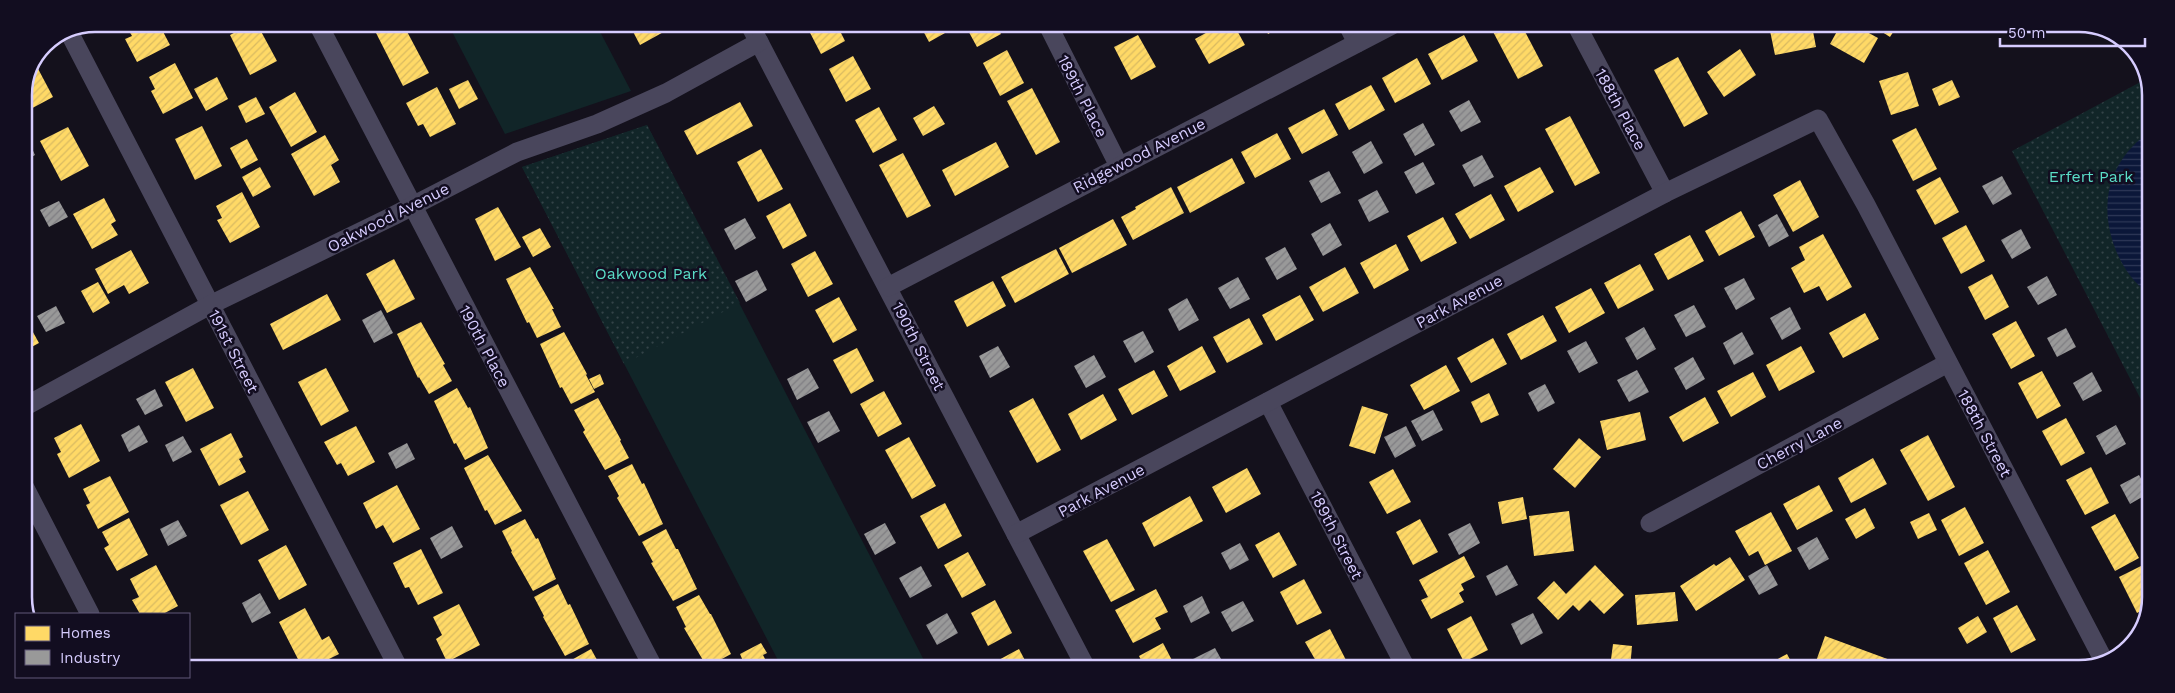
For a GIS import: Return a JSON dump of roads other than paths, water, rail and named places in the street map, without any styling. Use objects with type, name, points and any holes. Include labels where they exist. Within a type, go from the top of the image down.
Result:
[{"type":"street","name":"190th Place","points":[[323,33],[649,660]]},
{"type":"street","name":"190th Street","points":[[754,33],[1082,660]]},
{"type":"street","name":"189th Place","points":[[1052,33],[1119,166]]},
{"type":"street","points":[[1352,33],[1357,43]]},
{"type":"street","name":"Ridgewood Avenue","points":[[888,287],[1376,33]]},
{"type":"street","name":"188th Place","points":[[1581,33],[1665,193]]},
{"type":"street","name":"191st Street","points":[[71,37],[394,660]]},
{"type":"street","name":"Oakwood Avenue","points":[[33,402],[210,305],[517,152],[598,124],[666,93],[759,42]]},
{"type":"street","name":"Park Avenue","points":[[1016,534],[1665,193],[1818,119],[1866,205]]},
{"type":"street","name":"188th Street","points":[[1866,205],[2102,656]]},
{"type":"street","name":"Cherry Lane","points":[[1650,523],[1948,362]]},
{"type":"street","name":"189th Street","points":[[1268,402],[1402,660]]},
{"type":"street","points":[[33,503],[89,613]]},
{"type":"water","points":[[2142,138],[2142,288],[2130,276],[2117,253],[2108,218],[2110,185],[2116,170],[2136,143]]},
{"type":"park label","name":"Erfert Park","points":[[2091,176]]},
{"type":"park label","name":"Oakwood Park","points":[[651,273]]}]
